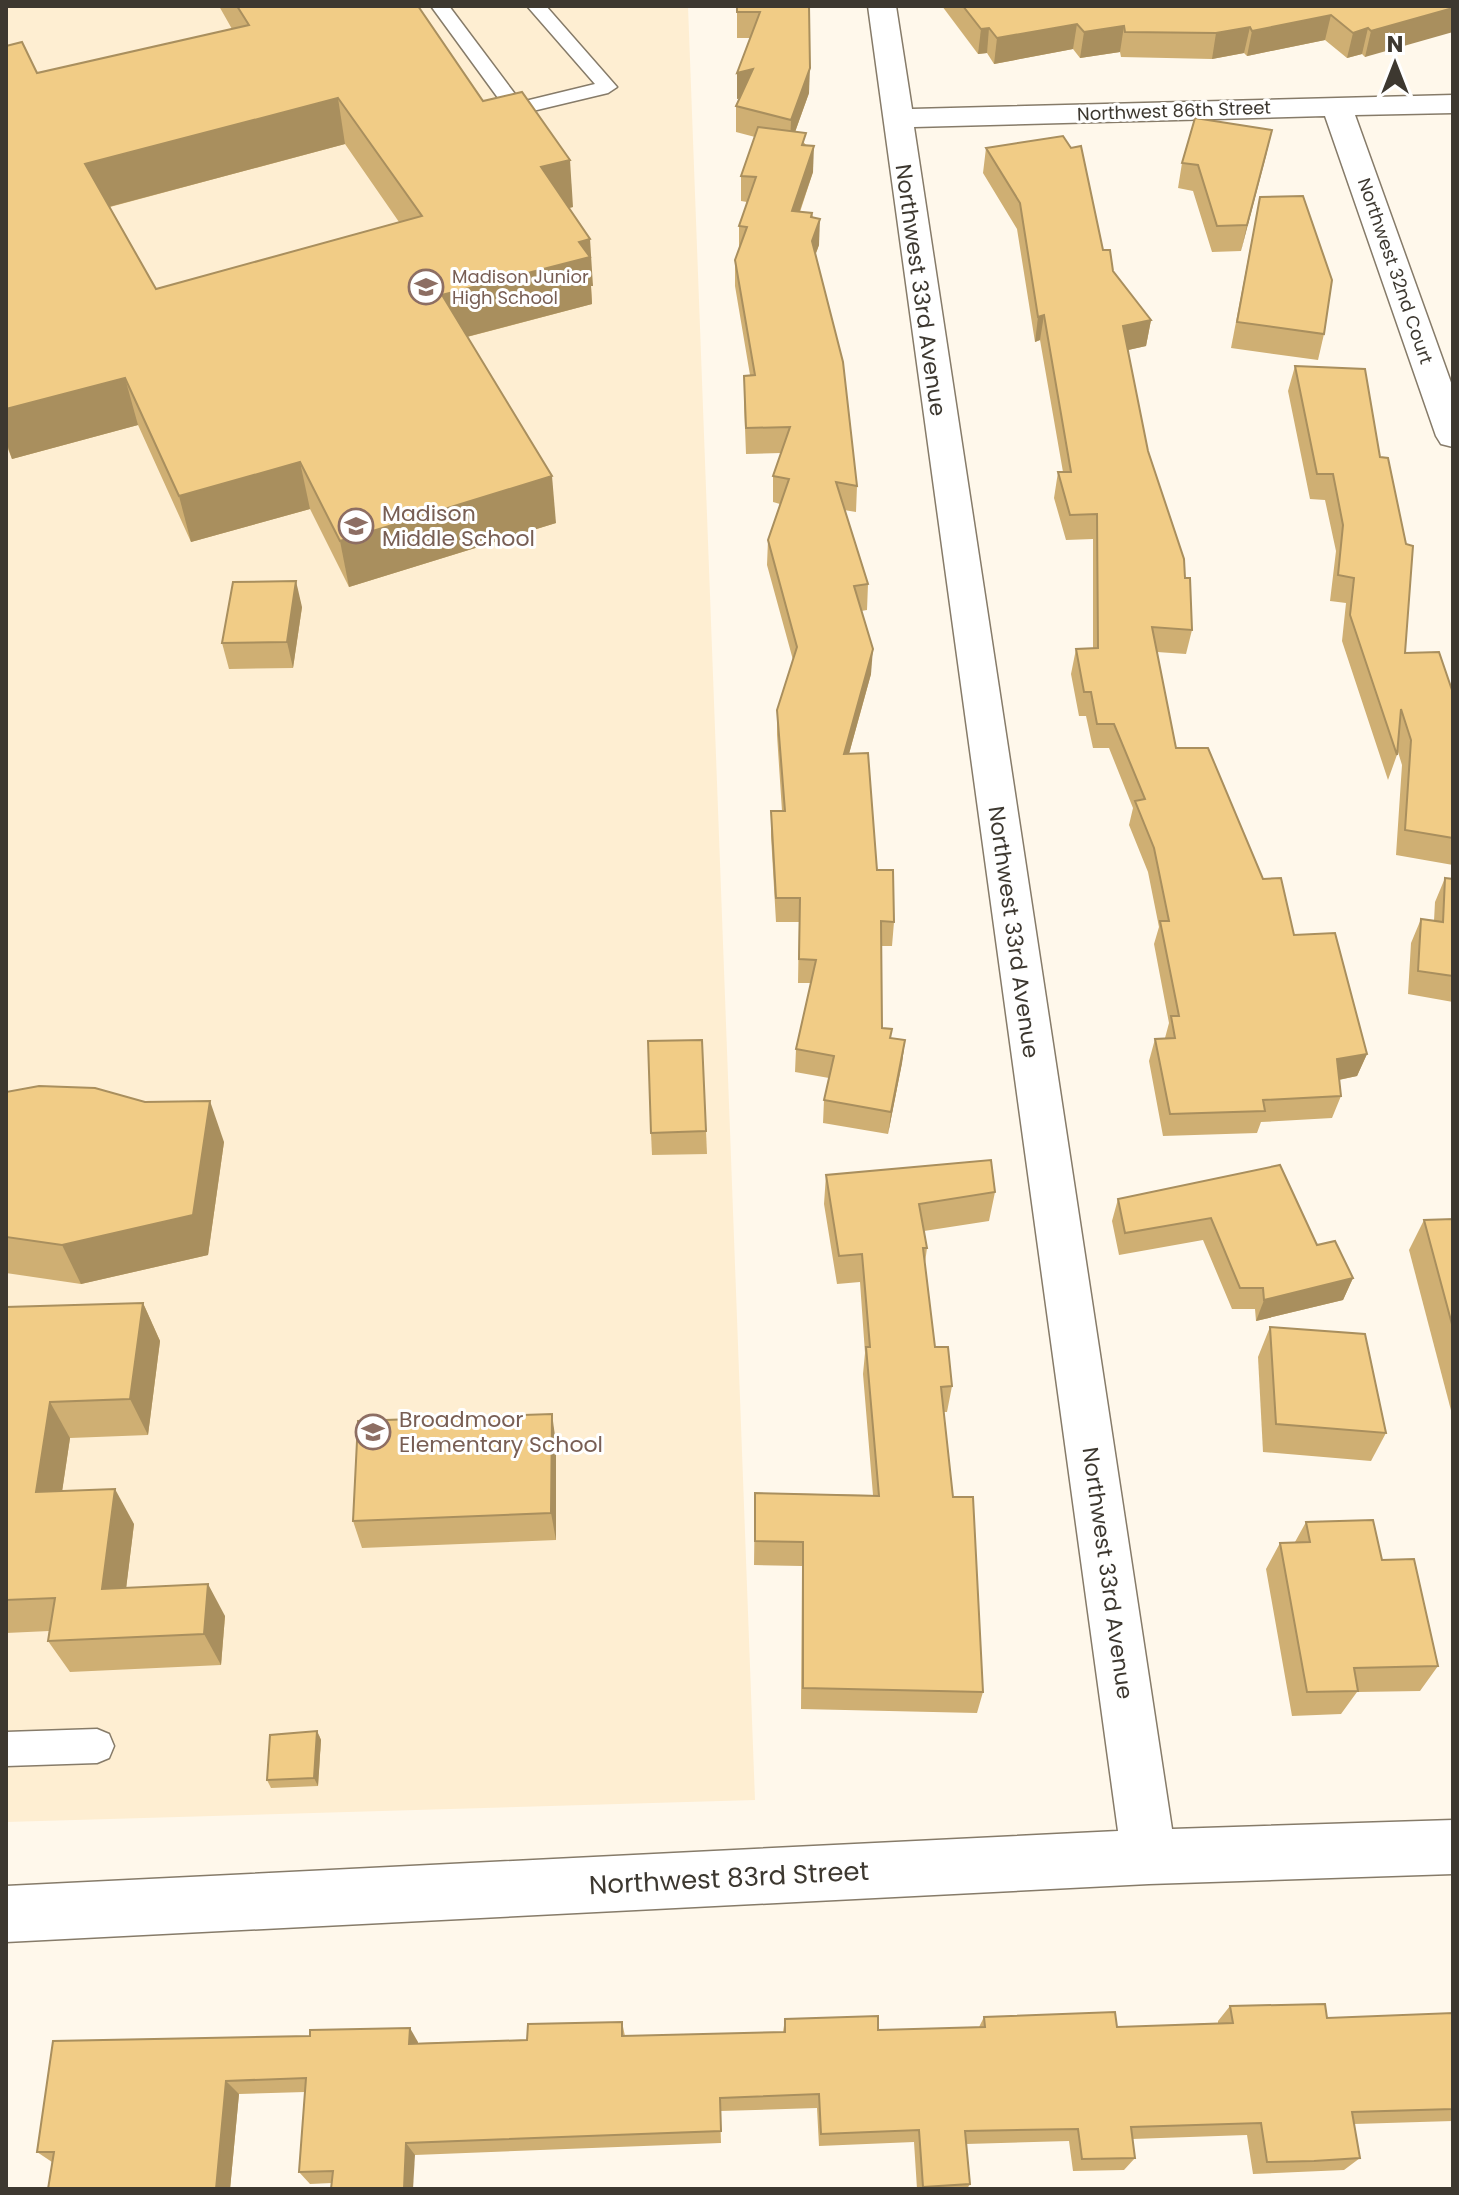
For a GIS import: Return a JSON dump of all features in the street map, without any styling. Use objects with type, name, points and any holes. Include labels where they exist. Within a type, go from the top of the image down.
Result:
[{"type":"street","name":"Northwest 33rd Avenue","points":[[882,6],[1149,1857]]},
{"type":"street","name":"Northwest 86th Street","points":[[896,118],[1453,104]]},
{"type":"street","name":"Northwest 32nd Court","points":[[1337,107],[1453,436]]},
{"type":"street","name":"Northwest 83rd Street","points":[[6,1914],[1149,1857],[1453,1847]]},
{"type":"lane","points":[[440,6],[516,109],[608,87],[536,6]]},
{"type":"lane","points":[[6,1749],[97,1746]]},
{"type":"shaded area","points":[[6,6],[688,6],[755,1800],[6,1822]]},
{"type":"building","points":[[237,6],[418,6],[483,101],[522,92],[570,160],[541,167],[590,239],[579,242],[590,257],[442,295],[552,476],[340,541],[300,462],[179,496],[125,378],[6,409],[6,46],[22,42],[37,73],[249,25]],"holes":[[[338,98],[422,216],[156,289],[85,164]]]},
{"type":"building","points":[[737,6],[809,6],[810,68],[791,120],[736,106],[753,69],[737,73],[760,12],[737,12]]},
{"type":"building","points":[[963,6],[1453,8],[1371,31],[1368,28],[1353,33],[1331,15],[1252,31],[1250,27],[1216,33],[1125,32],[1124,26],[1084,32],[1077,24],[997,38],[989,28],[981,29]]},
{"type":"building","points":[[1195,118],[1272,130],[1247,225],[1217,226],[1198,165],[1182,163]]},
{"type":"building","points":[[758,127],[806,133],[802,145],[814,146],[792,211],[812,213],[811,217],[820,219],[812,241],[843,362],[857,486],[836,482],[868,584],[854,586],[873,649],[844,754],[868,753],[877,870],[893,870],[894,922],[881,921],[882,1028],[892,1029],[890,1038],[905,1040],[891,1112],[824,1100],[834,1056],[796,1049],[816,960],[799,959],[800,898],[776,898],[771,811],[785,811],[777,710],[797,647],[768,540],[789,479],[773,476],[790,427],[746,428],[744,376],[755,375],[735,260],[747,227],[739,226],[756,177],[741,176]]},
{"type":"building","points":[[1063,136],[1071,148],[1081,146],[1103,250],[1110,250],[1113,271],[1151,320],[1123,326],[1148,451],[1184,559],[1185,578],[1190,578],[1192,630],[1152,627],[1176,748],[1208,748],[1263,879],[1281,878],[1294,935],[1335,933],[1367,1054],[1337,1059],[1341,1096],[1263,1100],[1265,1111],[1170,1114],[1155,1039],[1175,1038],[1171,1016],[1179,1016],[1160,921],[1169,921],[1154,848],[1135,801],[1145,799],[1114,724],[1097,724],[1091,692],[1084,692],[1076,649],[1098,648],[1097,514],[1070,515],[1058,472],[1071,472],[1044,315],[1038,317],[1020,203],[986,148]]},
{"type":"building","points":[[1303,196],[1332,280],[1324,334],[1237,322],[1260,197]]},
{"type":"building","points":[[1295,366],[1365,369],[1380,457],[1388,458],[1406,544],[1413,546],[1405,653],[1439,652],[1453,693],[1453,838],[1405,830],[1411,740],[1401,709],[1397,755],[1350,615],[1354,578],[1338,575],[1343,525],[1333,474],[1317,474]]},
{"type":"building","points":[[296,581],[287,642],[222,643],[233,582]]},
{"type":"building","points":[[1445,878],[1453,879],[1453,976],[1418,971],[1421,919],[1443,922]]},
{"type":"building","points":[[702,1040],[706,1131],[651,1133],[648,1041]]},
{"type":"building","points":[[39,1086],[95,1088],[145,1102],[210,1101],[193,1215],[62,1245],[6,1237],[6,1092]]},
{"type":"building","points":[[991,1160],[995,1192],[919,1204],[927,1248],[923,1248],[935,1347],[948,1347],[952,1386],[941,1387],[953,1497],[973,1497],[983,1692],[803,1688],[803,1542],[755,1541],[755,1493],[879,1496],[866,1347],[870,1347],[862,1254],[839,1256],[826,1175]]},
{"type":"building","points":[[1280,1165],[1317,1245],[1335,1241],[1353,1278],[1264,1300],[1263,1288],[1240,1288],[1211,1218],[1125,1233],[1118,1199]]},
{"type":"building","points":[[1453,1219],[1453,1328],[1424,1220]]},
{"type":"building","points":[[143,1303],[130,1399],[50,1402],[36,1492],[115,1489],[102,1589],[208,1584],[204,1634],[48,1641],[55,1598],[6,1600],[6,1307]]},
{"type":"building","points":[[1270,1327],[1365,1334],[1386,1433],[1276,1424]]},
{"type":"building","points":[[552,1414],[551,1513],[353,1521],[358,1421]]},
{"type":"building","points":[[1373,1520],[1382,1560],[1414,1559],[1438,1666],[1354,1668],[1358,1691],[1307,1692],[1280,1543],[1310,1542],[1306,1522]]},
{"type":"building","points":[[317,1731],[314,1778],[267,1780],[270,1735]]},
{"type":"building","points":[[1325,2004],[1327,2018],[1453,2013],[1453,2109],[1352,2112],[1360,2158],[1314,2161],[1267,2162],[1261,2123],[1131,2127],[1135,2158],[1082,2159],[1078,2129],[965,2131],[970,2184],[923,2187],[919,2130],[821,2134],[819,2094],[720,2098],[721,2131],[406,2143],[404,2189],[331,2189],[333,2171],[299,2172],[306,2078],[226,2081],[216,2189],[48,2189],[54,2152],[37,2152],[53,2041],[310,2036],[310,2030],[410,2028],[409,2044],[527,2040],[528,2024],[622,2022],[622,2036],[785,2032],[785,2019],[878,2016],[878,2030],[985,2027],[984,2017],[1115,2012],[1117,2027],[1233,2023],[1230,2006]]},
{"type":"place","name":"Madison Junior High School","points":[[426,287]]},
{"type":"place","name":"Madison Middle School","points":[[356,526]]},
{"type":"place","name":"Broadmoor Elementary School","points":[[373,1432]]}]
